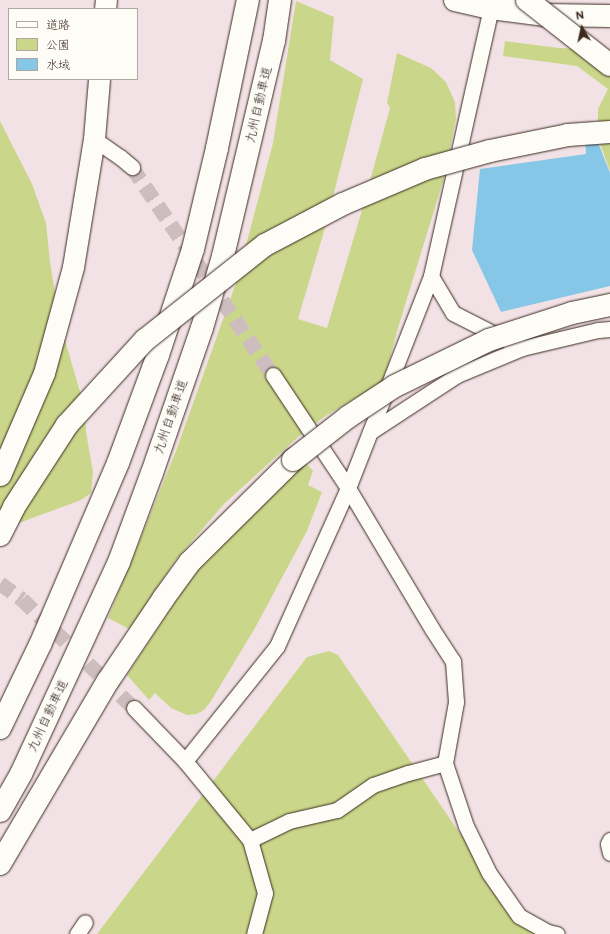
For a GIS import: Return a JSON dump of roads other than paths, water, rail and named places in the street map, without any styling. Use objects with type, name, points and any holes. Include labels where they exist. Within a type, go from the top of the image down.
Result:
[{"type":"main road","points":[[0,728],[40,645],[115,470],[158,355],[193,249],[243,31],[248,0]]},
{"type":"main road","name":"九州自動車道","points":[[0,811],[21,774],[119,562],[152,473],[202,328],[223,256],[274,41],[280,0]]},
{"type":"main road","points":[[455,0],[491,8],[544,15],[610,16]]},
{"type":"main road","points":[[527,0],[610,65]]},
{"type":"main road","points":[[0,535],[14,506],[67,425],[145,340],[265,245],[344,204],[425,169],[497,149],[568,135],[610,132]]},
{"type":"main road","points":[[0,864],[108,681],[163,599],[190,562],[293,460],[348,416],[395,386],[489,340],[572,312],[610,305]]},
{"type":"street","points":[[184,761],[277,646],[348,488],[432,276],[491,8]]},
{"type":"street","points":[[0,475],[44,373],[73,267],[94,139],[99,80]]},
{"type":"street","points":[[94,139],[132,167]]},
{"type":"street","points":[[432,276],[453,313],[522,348]]},
{"type":"street","points":[[370,432],[458,375],[522,348],[598,330],[610,329]]},
{"type":"street","points":[[273,375],[348,488],[432,629],[453,661],[456,702],[445,763],[466,826],[489,874],[519,916],[548,932],[557,934]]},
{"type":"street","points":[[134,708],[184,761],[250,840],[265,893],[254,934]]},
{"type":"street","points":[[250,840],[289,821],[337,810],[373,785],[408,773],[445,763]]},
{"type":"street","points":[[610,840],[608,844],[610,853]]},
{"type":"water","points":[[590,122],[610,173],[610,286],[501,312],[472,250],[480,169],[586,154],[584,123]]},
{"type":"tunnel","points":[[132,167],[273,375]]},
{"type":"tunnel","points":[[0,583],[22,599],[134,708]]}]
